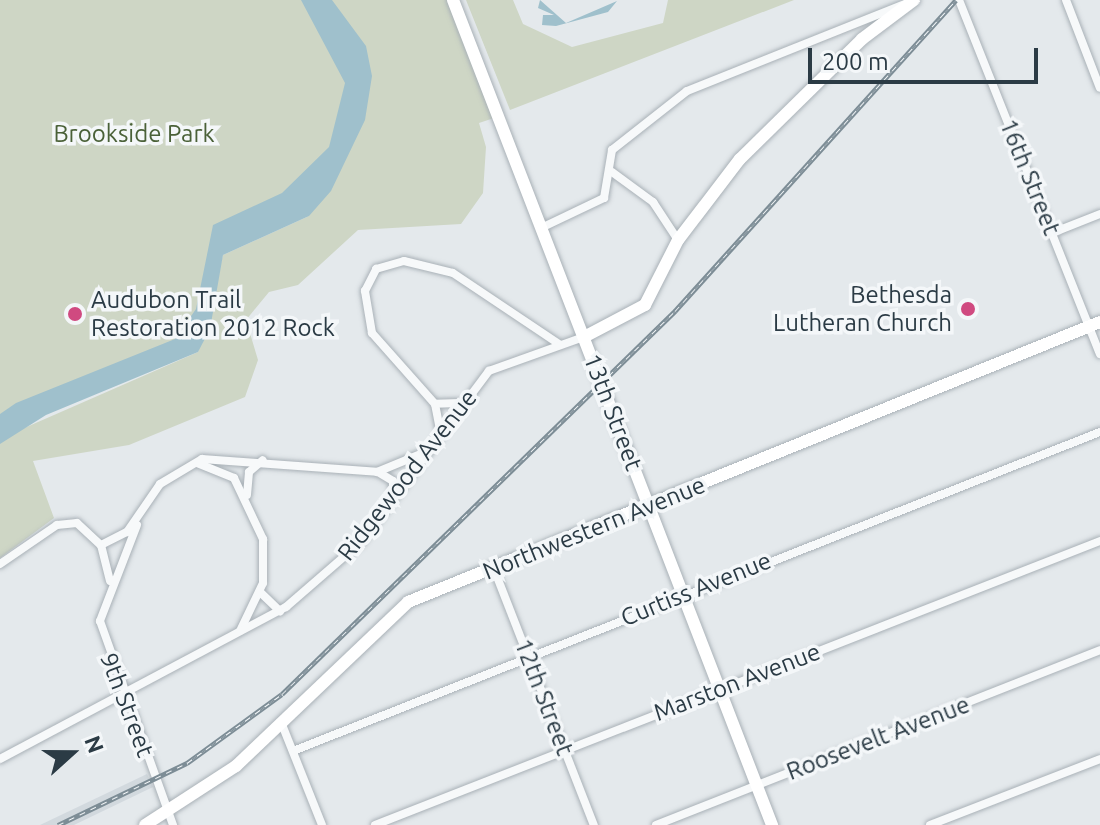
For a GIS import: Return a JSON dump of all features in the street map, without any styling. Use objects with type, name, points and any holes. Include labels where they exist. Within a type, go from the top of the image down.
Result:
[{"type":"street","name":"13th Street","points":[[453,0],[772,825]]},
{"type":"street","name":"16th Street","points":[[959,0],[1052,233],[1094,324],[1100,354]]},
{"type":"street","points":[[1066,0],[1100,88]]},
{"type":"street","points":[[541,228],[604,198],[619,142],[687,91],[913,1]]},
{"type":"street","name":"Ridgewood Avenue","points":[[0,759],[280,611],[339,565],[390,505],[461,403],[497,366],[584,337],[645,305],[678,240],[785,110],[913,1]]},
{"type":"street","points":[[612,172],[653,202],[678,240]]},
{"type":"street","points":[[1052,233],[1100,214]]},
{"type":"street","points":[[440,432],[435,404],[366,320],[367,281],[385,265],[417,263],[473,282],[559,344]]},
{"type":"street","name":"Northwestern Avenue","points":[[145,825],[166,807],[215,782],[397,608],[1094,324]]},
{"type":"street","points":[[435,404],[461,403]]},
{"type":"street","name":"Curtiss Avenue","points":[[293,751],[683,593],[1100,432]]},
{"type":"street","points":[[377,472],[425,452]]},
{"type":"street","points":[[238,633],[260,592],[264,550],[247,496],[249,472],[264,460]]},
{"type":"street","points":[[0,564],[69,523],[101,545],[140,516],[160,484],[192,463],[264,460],[377,472],[393,481],[390,505]]},
{"type":"street","points":[[192,463],[220,469],[247,496]]},
{"type":"street","name":"9th Street","points":[[140,516],[110,582],[100,621],[121,694],[173,825]]},
{"type":"street","name":"Marston Avenue","points":[[375,825],[1100,541]]},
{"type":"street","name":"9th Street","points":[[101,545],[110,582]]},
{"type":"street","name":"12th Street","points":[[494,569],[594,825]]},
{"type":"street","points":[[260,592],[280,611]]},
{"type":"street","name":"Roosevelt Avenue","points":[[656,825],[1100,650]]},
{"type":"street","points":[[281,721],[322,825]]},
{"type":"street","points":[[930,825],[1100,759]]},
{"type":"shaded area","points":[[147,774],[153,787],[74,825],[40,825]]},
{"type":"green space","name":"Brookside Park","points":[[0,0],[450,0],[494,118],[479,123],[486,147],[483,193],[461,224],[358,230],[298,285],[269,292],[246,320],[258,360],[245,397],[129,445],[33,461],[54,518],[0,558]],"holes":[[[309,216],[223,255],[198,352],[22,429],[88,386],[174,352],[204,319],[219,239]]]},
{"type":"green space","points":[[466,0],[513,0],[523,24],[572,47],[663,23],[668,0],[794,0],[510,110]]},
{"type":"water","points":[[301,0],[332,0],[366,46],[372,76],[365,120],[331,191],[309,216],[223,255],[210,329],[198,352],[46,415],[0,444],[0,414],[16,403],[175,339],[196,309],[213,225],[282,193],[329,147],[345,83]]},
{"type":"water","points":[[540,0],[566,23],[617,1],[608,12],[556,26],[542,25],[543,15],[554,15],[538,8]]},
{"type":"railway","points":[[58,825],[187,763],[282,694],[675,311],[956,0]]},
{"type":"place","name":"Bethesda Lutheran Church","points":[[968,309]]},
{"type":"place","name":"Audubon Trail Restoration 2012 Rock","points":[[75,314]]}]
